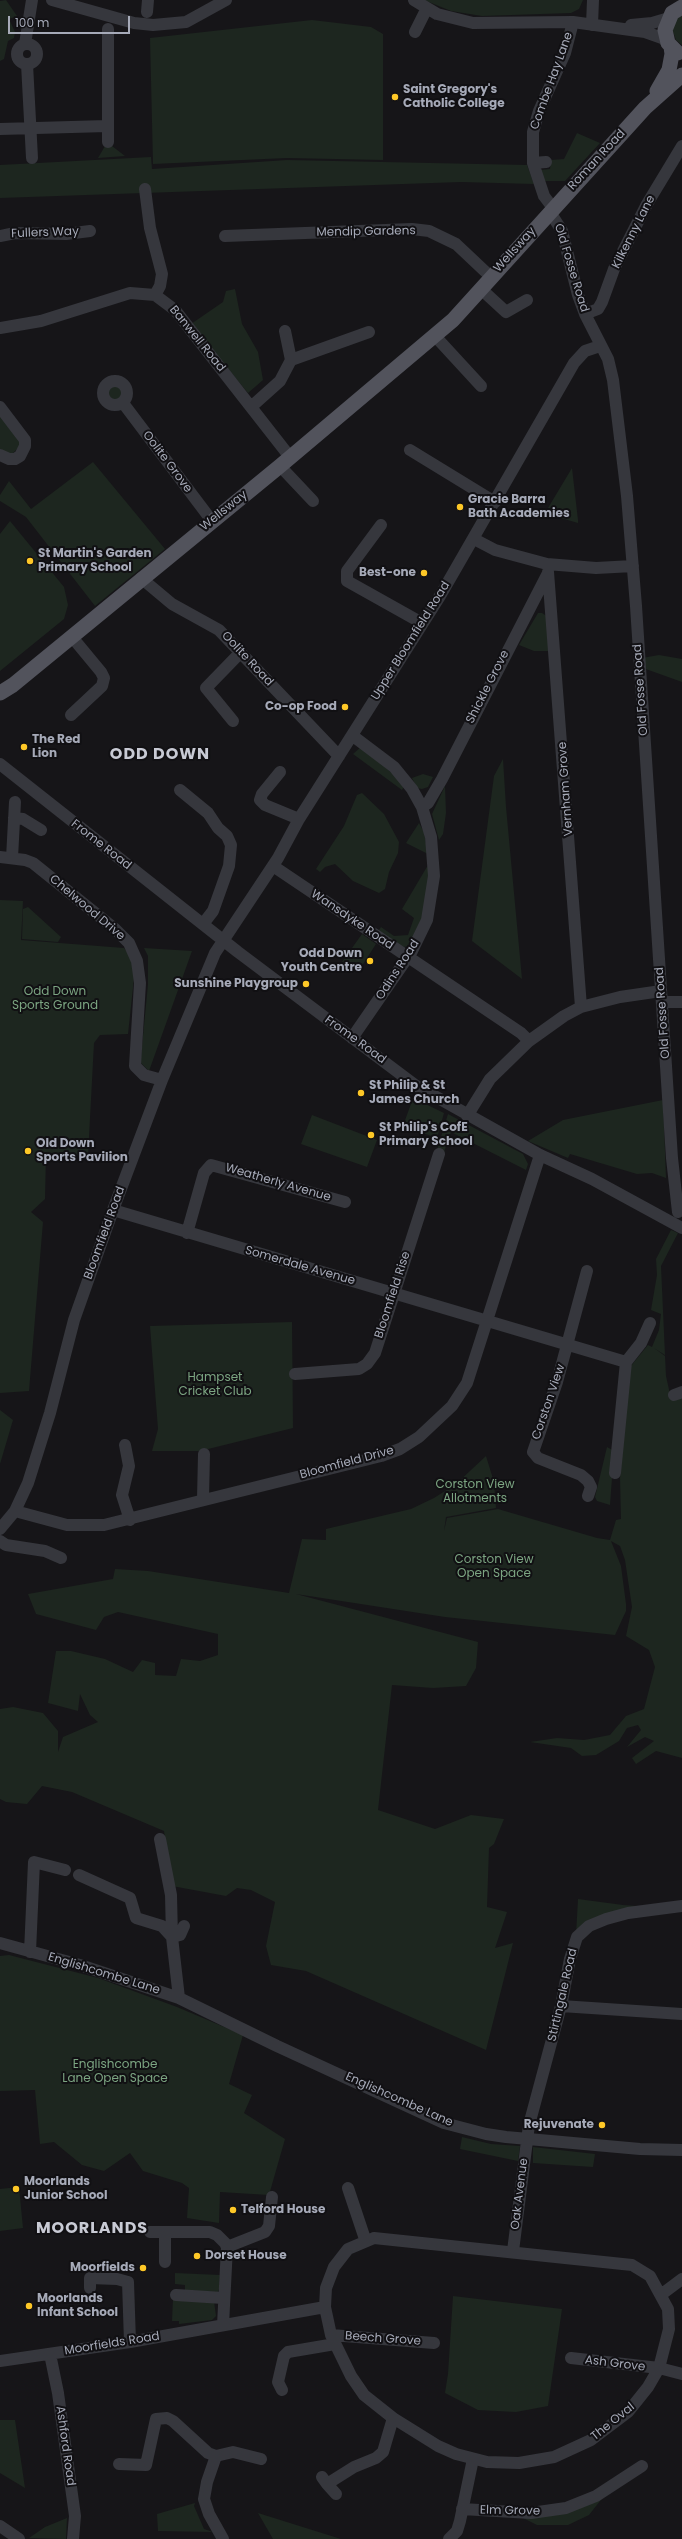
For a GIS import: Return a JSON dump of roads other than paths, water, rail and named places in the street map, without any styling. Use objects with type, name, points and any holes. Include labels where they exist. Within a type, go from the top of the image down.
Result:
[{"type":"main road","points":[[669,18],[682,7]]},
{"type":"main road","name":"Roman Road","points":[[645,108],[669,70],[674,48],[665,30],[669,18]]},
{"type":"main road","name":"Roman Road","points":[[552,210],[645,108],[682,75]]},
{"type":"main road","name":"Wellsway","points":[[0,699],[6,689],[72,637],[141,578],[285,462],[434,336],[480,289],[552,210]]},
{"type":"street","points":[[32,0],[25,44],[18,50],[17,55],[22,62],[27,64],[32,158]]},
{"type":"street","points":[[52,0],[153,26],[186,22],[226,0]]},
{"type":"street","points":[[414,0],[436,14],[473,23],[573,22],[606,26],[645,32],[662,38],[674,48]]},
{"type":"street","points":[[592,25],[593,0]]},
{"type":"street","points":[[415,32],[427,8]]},
{"type":"street","points":[[606,26],[652,23],[669,18]]},
{"type":"street","name":"Combe Hay Lane","points":[[552,210],[546,201],[533,163],[533,132],[539,110],[565,53],[573,22]]},
{"type":"street","points":[[108,28],[108,142]]},
{"type":"street","points":[[0,129],[107,126]]},
{"type":"street","name":"Kilkenny Lane","points":[[585,314],[598,309],[614,269],[647,204],[682,146]]},
{"type":"street","points":[[533,163],[546,162]]},
{"type":"street","points":[[0,328],[41,321],[130,293],[156,295],[160,286],[162,274],[150,228],[145,190]]},
{"type":"street","name":"Old Fosse Road","points":[[552,210],[562,231],[585,314],[600,346],[608,359],[613,380],[632,566],[674,1181],[682,1228]]},
{"type":"street","name":"Mendip Gardens","points":[[225,236],[412,230],[429,231],[456,244],[491,277]]},
{"type":"street","name":"Fullers Way","points":[[0,236],[15,234],[66,234],[90,231]]},
{"type":"street","points":[[480,289],[506,312],[527,300]]},
{"type":"street","name":"Banwell Road","points":[[156,295],[175,310],[251,407],[285,462],[313,501]]},
{"type":"street","points":[[251,407],[280,381],[291,360],[285,331]]},
{"type":"street","points":[[291,360],[369,332]]},
{"type":"street","points":[[434,336],[481,386]]},
{"type":"street","name":"Upper Bloomfield Road","points":[[223,940],[273,866],[299,819],[474,539],[574,363],[585,351],[600,346]]},
{"type":"street","name":"Oolite Grove","points":[[122,403],[212,520]]},
{"type":"street","points":[[0,407],[25,440],[25,446],[20,456],[15,459],[9,459],[0,455]]},
{"type":"street","points":[[410,450],[496,502]]},
{"type":"street","points":[[380,524],[347,571],[347,581],[422,623]]},
{"type":"street","points":[[474,539],[495,550],[548,568],[632,566]]},
{"type":"street","name":"Shickle Grove","points":[[422,807],[428,802],[442,779],[548,568]]},
{"type":"street","name":"Vernham Grove","points":[[548,568],[581,1007]]},
{"type":"street","name":"Oolite Road","points":[[141,578],[172,604],[219,630],[339,756]]},
{"type":"street","points":[[71,715],[102,686],[104,678],[101,672],[72,637]]},
{"type":"street","points":[[233,721],[202,684],[240,653]]},
{"type":"street","name":"Odins Road","points":[[352,736],[394,767],[412,789],[422,807],[431,837],[434,855],[433,891],[427,920],[408,958],[352,1038]]},
{"type":"street","name":"Frome Road","points":[[0,764],[223,940],[415,1085],[467,1116],[540,1155],[645,1207],[682,1228]]},
{"type":"street","points":[[280,772],[262,794],[260,800],[265,805],[299,819]]},
{"type":"street","points":[[180,790],[208,813],[218,828],[228,836],[231,845],[229,866],[213,911],[203,924]]},
{"type":"street","name":"Chelwood Drive","points":[[15,802],[14,818],[6,857],[33,863],[115,929],[129,943],[138,961],[140,983],[135,1066],[144,1075],[162,1080]]},
{"type":"street","points":[[14,818],[23,819],[41,830]]},
{"type":"street","name":"Wansdyke Road","points":[[273,866],[521,1033],[529,1041]]},
{"type":"street","name":"Bloomfield Road","points":[[0,1529],[15,1512],[28,1483],[50,1413],[74,1320],[113,1210],[162,1080],[205,976],[223,940]]},
{"type":"street","points":[[467,1116],[490,1079],[529,1041],[564,1016],[581,1007],[620,996],[662,996],[682,1002]]},
{"type":"street","name":"Bloomfield Rise","points":[[295,1374],[346,1371],[367,1364],[375,1353],[439,1154]]},
{"type":"street","name":"Bloomfield Drive","points":[[15,1512],[54,1523],[72,1526],[104,1525],[130,1520],[203,1499],[381,1456],[400,1449],[419,1437],[443,1417],[462,1394],[487,1322],[540,1155]]},
{"type":"street","name":"Weatherly Avenue","points":[[187,1233],[204,1173],[211,1165],[345,1202]]},
{"type":"street","name":"Old Fosse Road","points":[[674,1181],[682,1193]]},
{"type":"street","name":"Frome Road","points":[[645,1207],[663,1214],[679,1211]]},
{"type":"street","name":"Somerdale Avenue","points":[[113,1210],[487,1322]]},
{"type":"street","name":"Corston View","points":[[587,1271],[567,1345],[533,1452],[538,1458],[581,1475],[588,1480],[590,1487],[588,1496]]},
{"type":"street","points":[[487,1322],[626,1362]]},
{"type":"street","points":[[615,1473],[626,1362],[641,1343],[650,1323]]},
{"type":"street","points":[[125,1445],[129,1466],[122,1495],[130,1520]]},
{"type":"street","points":[[203,1499],[204,1454]]},
{"type":"street","points":[[0,1541],[6,1545],[46,1551],[61,1558]]},
{"type":"street","name":"Englishcombe Lane","points":[[160,1839],[171,1895],[172,1937],[179,1998]]},
{"type":"street","points":[[30,1952],[34,1862],[65,1870]]},
{"type":"street","points":[[79,1875],[130,1898],[136,1918],[162,1926],[172,1937],[180,1935],[184,1926]]},
{"type":"street","name":"Stirtingale Road","points":[[526,2138],[562,2006],[573,1948],[584,1930],[595,1923],[628,1913],[682,1906]]},
{"type":"street","name":"Englishcombe Lane","points":[[0,1943],[179,1998],[277,2046],[444,2122],[486,2134],[640,2149],[682,2150]]},
{"type":"street","points":[[562,2006],[682,2014]]},
{"type":"street","name":"Oak Avenue","points":[[513,2251],[526,2138]]},
{"type":"street","points":[[348,2188],[365,2240]]},
{"type":"street","points":[[228,2247],[265,2232],[269,2226],[272,2197]]},
{"type":"street","points":[[150,2232],[210,2232],[222,2238],[228,2247],[223,2298],[223,2325]]},
{"type":"street","points":[[165,2232],[165,2262]]},
{"type":"street","name":"The Oval","points":[[374,2238],[513,2251],[632,2265],[650,2276],[662,2294],[668,2309],[669,2329],[659,2368],[645,2392],[628,2412],[609,2428],[572,2451],[536,2462],[518,2463],[473,2459],[438,2446],[393,2418],[364,2395],[351,2376],[333,2339],[326,2308],[326,2288],[334,2267],[348,2249],[365,2240],[374,2238]]},
{"type":"street","points":[[90,2279],[117,2278],[128,2282],[130,2342]]},
{"type":"street","points":[[662,2294],[682,2279]]},
{"type":"street","points":[[176,2295],[223,2298]]},
{"type":"street","name":"Moorfields Road","points":[[0,2360],[130,2342],[326,2308]]},
{"type":"street","name":"Beech Grove","points":[[282,2390],[278,2382],[284,2356],[288,2352],[333,2339],[434,2343]]},
{"type":"street","name":"Ashford Road","points":[[50,2354],[58,2393],[75,2516],[73,2539]]},
{"type":"street","name":"Ash Grove","points":[[571,2358],[659,2368],[682,2374]]},
{"type":"street","points":[[119,2464],[146,2465],[156,2419],[162,2418],[173,2420],[208,2453],[216,2456],[233,2452],[261,2459]]},
{"type":"street","points":[[336,2494],[324,2481],[376,2458],[383,2452],[393,2418]]},
{"type":"street","points":[[216,2456],[207,2482],[204,2499],[209,2514],[223,2539]]},
{"type":"street","points":[[449,2539],[457,2531],[473,2459]]},
{"type":"street","name":"Elm Grove","points":[[462,2509],[531,2513],[566,2508],[596,2496],[642,2466]]},
{"type":"street","points":[[0,2526],[19,2539]]},
{"type":"place","name":"Saint Gregory's Catholic College","points":[[395,97]]},
{"type":"place","name":"Gracie Barra Bath Academies","points":[[460,507]]},
{"type":"place","name":"St Martin's Garden Primary School","points":[[30,561]]},
{"type":"place","name":"Best-one","points":[[424,573]]},
{"type":"place","name":"Co-op Food","points":[[345,707]]},
{"type":"place","name":"The Red Lion","points":[[24,747]]},
{"type":"place","name":"Odd Down Youth Centre","points":[[370,961]]},
{"type":"place","name":"Sunshine Playgroup","points":[[306,984]]},
{"type":"place","name":"St Philip & St James Church","points":[[361,1093]]},
{"type":"place","name":"St Philip's CofE Primary School","points":[[371,1135]]},
{"type":"place","name":"Old Down Sports Pavilion","points":[[28,1151]]},
{"type":"place","name":"Rejuvenate","points":[[602,2125]]},
{"type":"place","name":"Moorlands Junior School","points":[[16,2189]]},
{"type":"place","name":"Telford House","points":[[233,2210]]},
{"type":"place","name":"Dorset House","points":[[197,2256]]},
{"type":"place","name":"Moorfields","points":[[143,2268]]},
{"type":"place","name":"Moorlands Infant School","points":[[29,2306]]},
{"type":"district","name":"ODD DOWN","points":[[160,755]]},
{"type":"district","name":"MOORLANDS","points":[[92,2229]]},
{"type":"park label","name":"Odd Down Sports Ground","points":[[55,999]]},
{"type":"park label","name":"Hampset Cricket Club","points":[[215,1385]]},
{"type":"park label","name":"Corston View Allotments","points":[[475,1492]]},
{"type":"park label","name":"Corston View Open Space","points":[[494,1567]]},
{"type":"park label","name":"Englishcombe Lane Open Space","points":[[115,2072]]}]
